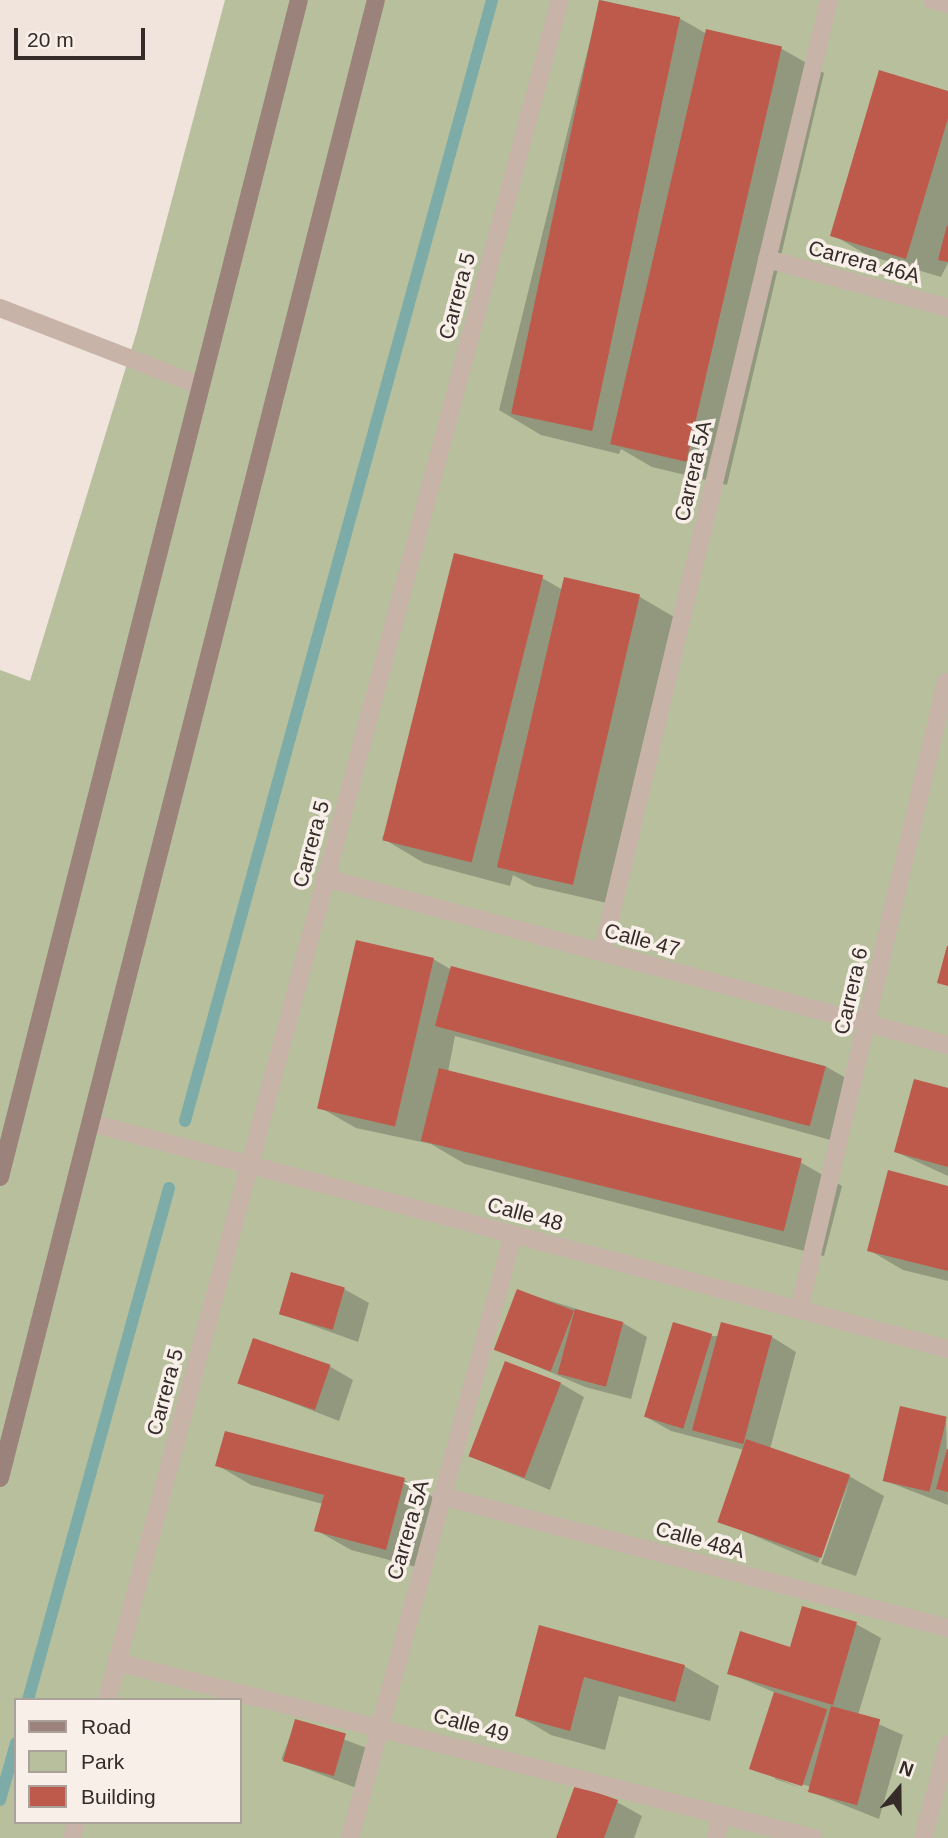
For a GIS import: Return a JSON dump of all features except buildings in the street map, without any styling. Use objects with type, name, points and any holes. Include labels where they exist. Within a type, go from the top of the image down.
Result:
[{"type":"main road","points":[[0,1177],[299,0]]},
{"type":"main road","points":[[0,1478],[376,0]]},
{"type":"street","name":"Carrera 5","points":[[107,1698],[560,0]]},
{"type":"street","name":"Carrera 5A","points":[[602,953],[829,0]]},
{"type":"street","points":[[932,0],[948,4]]},
{"type":"street","name":"Carrera 46A","points":[[767,259],[948,308]]},
{"type":"street","points":[[0,308],[200,385]]},
{"type":"street","name":"Carrera 6","points":[[799,1310],[946,682]]},
{"type":"street","name":"Calle 47","points":[[325,878],[948,1045]]},
{"type":"street","name":"Calle 48","points":[[91,1124],[948,1349]]},
{"type":"street","name":"Carrera 5A","points":[[350,1838],[377,1723],[513,1235]]},
{"type":"street","name":"Calle 48A","points":[[441,1496],[948,1628]]},
{"type":"street","name":"Calle 49","points":[[116,1662],[377,1723],[721,1817],[813,1838]]},
{"type":"street","points":[[923,1838],[948,1744]]},
{"type":"street","points":[[716,1838],[721,1817]]},
{"type":"green space","points":[[225,0],[948,0],[948,1838],[0,1838],[0,670],[30,681],[137,331]]},
{"type":"waterway","points":[[185,1121],[492,0]]},
{"type":"waterway","points":[[29,1698],[169,1188]]},
{"type":"waterway","points":[[0,1800],[14,1750]]}]
